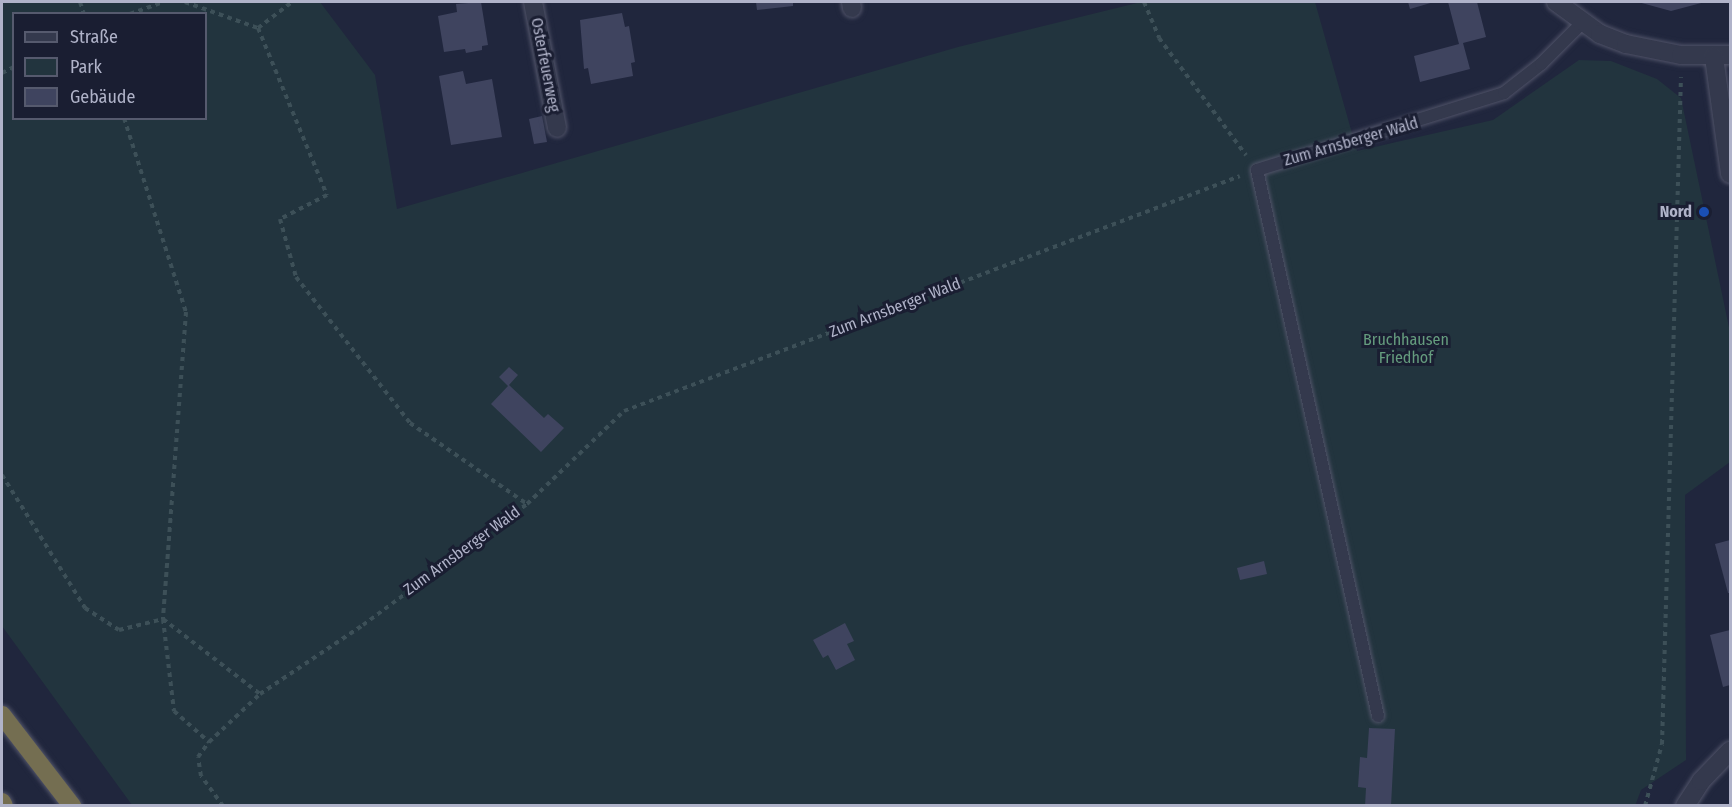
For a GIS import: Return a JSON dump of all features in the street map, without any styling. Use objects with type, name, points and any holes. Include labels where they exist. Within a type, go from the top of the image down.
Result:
[{"type":"highway","points":[[2,715],[72,806]]},
{"type":"highway","points":[[2,802],[4,806]]},
{"type":"street","name":"Osterfeuerweg","points":[[532,2],[557,128]]},
{"type":"street","points":[[1556,2],[1582,23],[1626,44],[1681,55],[1722,56],[1731,174]]},
{"type":"street","points":[[1684,806],[1701,781],[1731,751]]},
{"type":"lane","name":"Zum Arnsberger Wald","points":[[1257,170],[1504,93],[1541,64],[1582,23]]},
{"type":"lane","points":[[1257,170],[1378,716]]},
{"type":"path","points":[[136,12],[163,2]]},
{"type":"path","points":[[185,2],[258,28],[327,195],[280,219],[296,277],[410,423],[527,504]]},
{"type":"path","points":[[258,28],[292,2]]},
{"type":"path","points":[[1144,2],[1159,38],[1257,170]]},
{"type":"path","points":[[1645,806],[1662,744],[1681,55]]},
{"type":"path","points":[[125,120],[186,312],[163,619],[174,711],[209,742],[198,757],[201,776],[223,806]]},
{"type":"path","name":"Zum Arnsberger Wald","points":[[209,742],[260,694],[363,625],[527,504],[624,411],[1257,170]]},
{"type":"path","points":[[2,475],[85,608],[119,630],[163,619]]},
{"type":"path","points":[[163,619],[260,694]]},
{"type":"green space","name":"Bruchhausen Friedhof","points":[[2,2],[320,2],[375,75],[397,209],[958,47],[1141,2],[1315,2],[1357,151],[1493,120],[1579,60],[1611,61],[1657,79],[1681,98],[1730,332],[1730,462],[1685,495],[1686,760],[1641,790],[1635,806],[132,805],[2,626]]},
{"type":"building","points":[[481,2],[488,45],[482,46],[482,50],[466,53],[465,49],[444,52],[438,16],[457,12],[456,4]]},
{"type":"building","points":[[756,2],[793,2],[793,6],[757,10]]},
{"type":"building","points":[[1408,2],[1434,2],[1410,9]]},
{"type":"building","points":[[1448,2],[1477,2],[1486,37],[1463,43],[1470,69],[1420,82],[1414,56],[1459,44]]},
{"type":"building","points":[[1638,2],[1705,2],[1671,11]]},
{"type":"building","points":[[622,13],[625,27],[629,26],[635,62],[631,63],[633,76],[591,84],[588,68],[584,69],[580,20]]},
{"type":"building","points":[[463,71],[466,84],[492,79],[502,137],[451,145],[439,76]]},
{"type":"building","points":[[542,116],[547,142],[534,144],[529,119]]},
{"type":"building","points":[[509,367],[518,375],[509,385],[544,418],[548,414],[564,428],[541,452],[491,404],[508,386],[499,377]]},
{"type":"building","points":[[1730,540],[1730,593],[1728,593],[1715,544]]},
{"type":"building","points":[[1264,561],[1267,574],[1240,580],[1237,568]]},
{"type":"building","points":[[845,623],[854,641],[847,644],[855,660],[836,670],[828,655],[823,658],[813,640]]},
{"type":"building","points":[[1730,630],[1730,685],[1723,687],[1710,635]]},
{"type":"building","points":[[1369,728],[1395,729],[1391,806],[1365,806],[1366,788],[1358,787],[1360,757],[1367,758]]},
{"type":"place","name":"Nord","points":[[1704,212]]}]
